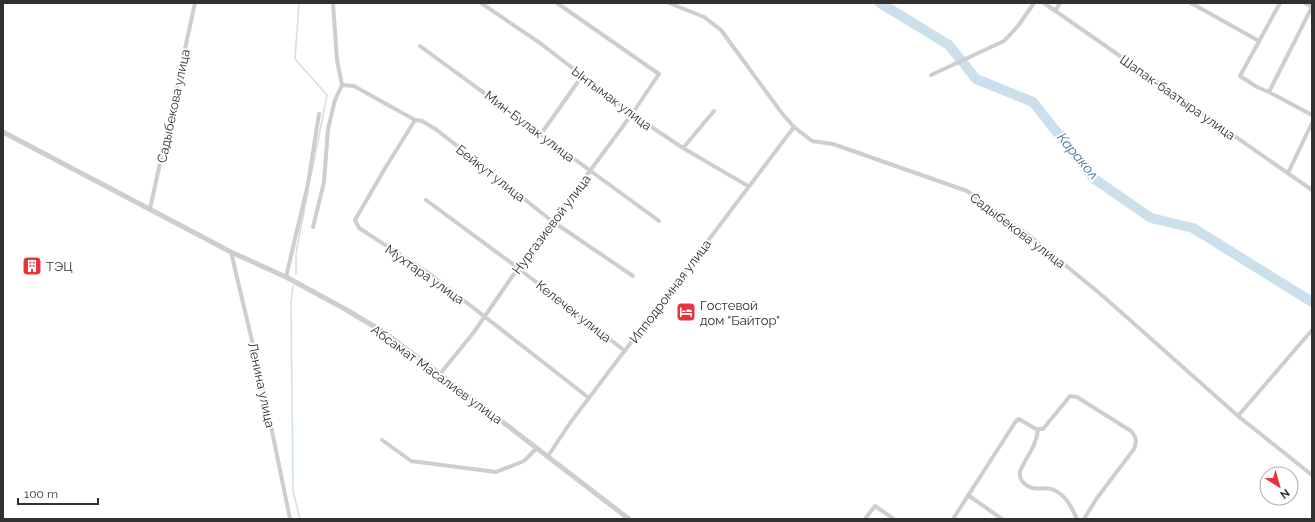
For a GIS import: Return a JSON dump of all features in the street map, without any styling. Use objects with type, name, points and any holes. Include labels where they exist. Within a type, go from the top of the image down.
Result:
[{"type":"street","name":"Садыбекова улица","points":[[150,209],[195,3]]},
{"type":"street","points":[[313,226],[324,182],[328,129],[335,100],[342,85],[337,60],[333,3]]},
{"type":"street","name":"Ынтымак улица","points":[[481,3],[540,43],[632,114],[683,148],[748,186]]},
{"type":"street","name":"Нургазиевой улица","points":[[440,374],[474,332],[518,268],[632,114],[659,74],[557,3]]},
{"type":"street","name":"Садыбекова улица","points":[[669,3],[704,17],[721,30],[781,112],[794,127],[812,141],[833,144],[967,191],[1030,236],[1104,297],[1238,416],[1312,475]]},
{"type":"street","points":[[931,75],[1004,41],[1018,26],[1034,3]]},
{"type":"street","name":"Шапак-баатыра улица","points":[[1044,3],[1312,190]]},
{"type":"street","points":[[1055,11],[1060,3]]},
{"type":"street","points":[[1191,3],[1259,41]]},
{"type":"street","points":[[1280,3],[1240,76],[1257,87],[1312,116]]},
{"type":"street","points":[[1269,92],[1312,7],[1305,3]]},
{"type":"street","name":"Мин-Булак улица","points":[[420,46],[659,221]]},
{"type":"street","points":[[541,134],[582,76]]},
{"type":"street","name":"Бейкут улица","points":[[342,85],[354,86],[415,120],[422,121],[437,130],[552,221],[633,276]]},
{"type":"street","points":[[683,148],[714,111]]},
{"type":"street","points":[[286,277],[308,184],[319,114]]},
{"type":"street","name":"Мухтара улица","points":[[415,120],[355,220],[359,228],[430,274],[589,398]]},
{"type":"street","points":[[1288,173],[1312,123]]},
{"type":"street","name":"Ипподромная улица","points":[[548,456],[589,398],[794,127]]},
{"type":"street","name":"Абсамат Масалиев улица","points":[[3,132],[231,252],[286,277],[346,309],[378,329],[440,374],[629,519]]},
{"type":"street","name":"Келечек улица","points":[[426,200],[518,268],[625,351]]},
{"type":"street","name":"Ленина улица","points":[[231,252],[263,387],[290,519]]},
{"type":"street","points":[[1238,416],[1312,330]]},
{"type":"street","points":[[953,519],[1016,420],[1019,419],[1038,430],[1045,428],[1068,397],[1073,396],[1077,397],[1131,431],[1137,441],[1134,449],[1097,498],[1084,519]]},
{"type":"street","points":[[1038,430],[1038,435],[1032,450],[1020,472],[1021,479],[1031,488],[1038,490],[1048,488],[1061,494],[1071,506],[1077,519]]},
{"type":"street","points":[[382,440],[412,461],[496,472],[524,461],[537,448]]},
{"type":"street","points":[[968,495],[1002,519]]},
{"type":"street","points":[[865,519],[875,506],[894,519]]},
{"type":"waterway","points":[[299,3],[295,59],[327,95],[311,176]]},
{"type":"waterway","name":"Каракол","points":[[880,3],[949,45],[976,79],[1033,102],[1093,178],[1151,218],[1193,228],[1312,302]]},
{"type":"waterway","points":[[296,274],[296,253],[308,191]]},
{"type":"waterway","points":[[293,286],[291,303],[293,491],[300,519]]},
{"type":"place","name":"ТЭЦ","points":[[32,266]]},
{"type":"place","name":"Гостевой дом \"Байтор\"","points":[[686,312]]}]
